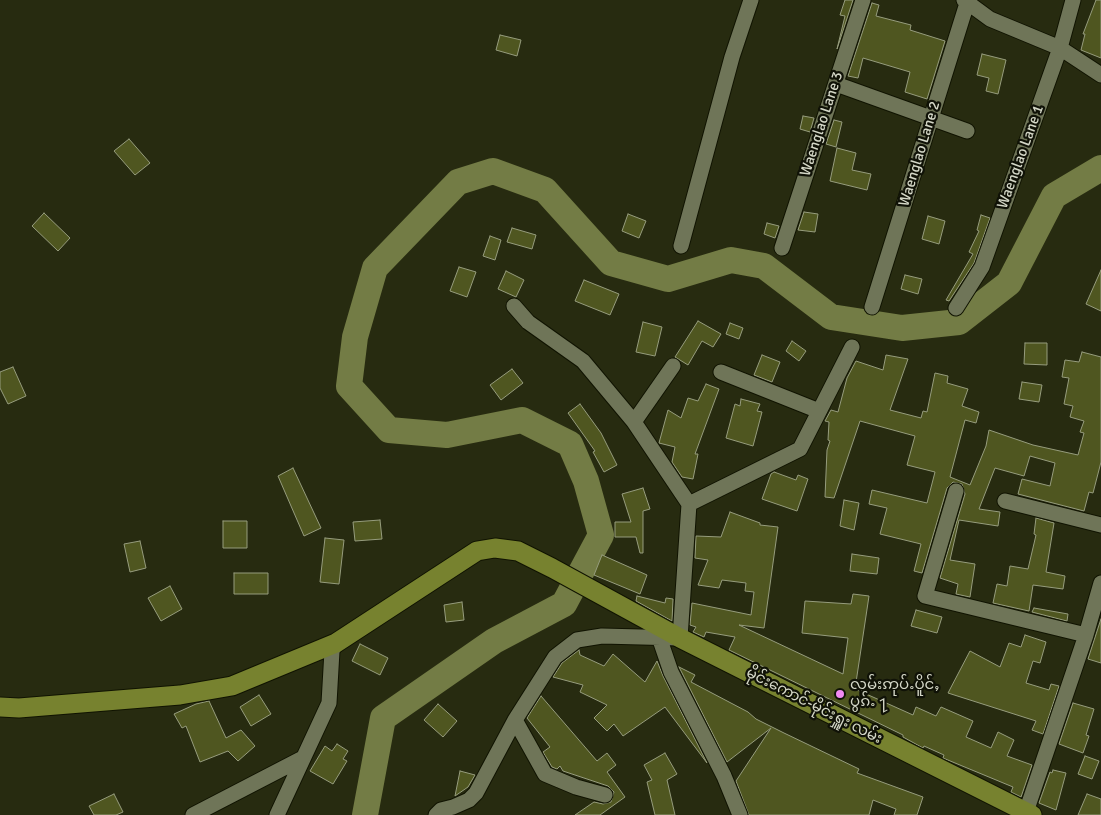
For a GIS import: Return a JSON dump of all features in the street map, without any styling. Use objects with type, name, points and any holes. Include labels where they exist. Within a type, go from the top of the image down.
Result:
[{"type":"main road","name":"မိုင်းကောင်-မိုင်းရှူး လမ်း","points":[[0,707],[19,708],[180,696],[232,686],[336,643],[477,551],[496,548],[518,551],[552,568],[680,638],[1027,814]]},
{"type":"street","points":[[682,246],[732,57],[751,0]]},
{"type":"street","name":"Waenglao Lane 3","points":[[782,248],[863,0]]},
{"type":"street","name":"Waenglao Lane 1","points":[[956,308],[982,267],[1060,48],[1073,0]]},
{"type":"street","points":[[966,1],[990,19],[1060,48],[1101,75]]},
{"type":"street","name":"Waenglao Lane 2","points":[[872,307],[966,1]]},
{"type":"street","points":[[836,84],[968,131]]},
{"type":"street","points":[[436,815],[441,810],[453,808],[469,800],[476,793],[515,720],[555,657],[577,640],[602,636],[680,638],[689,504],[634,422],[583,361],[528,322],[514,306]]},
{"type":"street","points":[[689,504],[800,449],[852,347]]},
{"type":"street","points":[[634,422],[673,366]]},
{"type":"street","points":[[721,372],[820,411]]},
{"type":"street","points":[[956,491],[925,596],[1086,635]]},
{"type":"street","points":[[1005,501],[1101,525]]},
{"type":"street","points":[[1027,814],[1086,635],[1101,583]]},
{"type":"street","points":[[659,638],[671,672],[724,776],[740,815]]},
{"type":"street","points":[[277,815],[301,759],[329,703],[332,651],[336,643]]},
{"type":"street","points":[[515,720],[545,774],[576,787],[605,795]]},
{"type":"street","points":[[193,815],[301,759]]},
{"type":"building","points":[[845,0],[853,0],[837,49],[845,16],[840,15]]},
{"type":"building","points":[[1096,0],[1101,0],[1101,58],[1081,50],[1085,34],[1083,34]]},
{"type":"building","points":[[872,3],[879,5],[876,16],[911,25],[910,30],[945,41],[927,99],[905,92],[910,72],[863,58],[858,78],[848,76]]},
{"type":"building","points":[[500,35],[521,40],[517,56],[496,50]]},
{"type":"building","points":[[982,54],[1006,60],[998,94],[986,91],[989,78],[977,75]]},
{"type":"building","points":[[803,116],[814,118],[810,132],[800,129]]},
{"type":"building","points":[[834,120],[842,122],[836,147],[826,144]]},
{"type":"building","points":[[129,139],[150,163],[135,175],[114,151]]},
{"type":"building","points":[[837,148],[856,153],[852,170],[871,174],[867,190],[830,181]]},
{"type":"building","points":[[804,212],[818,214],[815,232],[798,230]]},
{"type":"building","points":[[44,213],[70,238],[58,251],[32,226]]},
{"type":"building","points":[[628,214],[646,221],[639,238],[622,231]]},
{"type":"building","points":[[981,215],[990,218],[974,263],[949,301],[946,300],[973,254],[969,252],[979,231],[977,230]]},
{"type":"building","points":[[928,216],[945,221],[939,244],[922,239]]},
{"type":"building","points":[[767,223],[779,226],[775,238],[764,234]]},
{"type":"building","points":[[512,228],[536,235],[532,249],[507,242]]},
{"type":"building","points":[[490,236],[501,240],[495,260],[483,256]]},
{"type":"building","points":[[459,267],[476,272],[467,297],[450,291]]},
{"type":"building","points":[[1101,270],[1101,311],[1086,304]]},
{"type":"building","points":[[506,271],[524,280],[516,297],[498,289]]},
{"type":"building","points":[[905,275],[922,279],[918,294],[901,289]]},
{"type":"building","points":[[584,280],[619,294],[610,315],[575,301]]},
{"type":"building","points":[[698,321],[721,334],[713,347],[702,341],[688,365],[675,357]]},
{"type":"building","points":[[643,322],[662,327],[655,356],[636,352]]},
{"type":"building","points":[[730,323],[743,328],[739,339],[726,334]]},
{"type":"building","points":[[792,341],[806,351],[799,361],[786,351]]},
{"type":"building","points":[[1025,343],[1047,343],[1047,365],[1024,364]]},
{"type":"building","points":[[1082,352],[1101,357],[1101,462],[1093,493],[1089,492],[1084,511],[1018,494],[1022,479],[1050,486],[1055,463],[1030,456],[1024,476],[995,468],[979,509],[1000,512],[998,526],[959,520],[950,560],[975,564],[970,597],[956,594],[958,584],[940,578],[965,494],[962,484],[953,482],[947,488],[922,573],[914,571],[921,544],[880,534],[887,508],[869,504],[872,490],[927,503],[935,472],[907,465],[915,436],[860,421],[834,498],[825,497],[827,450],[830,441],[828,440],[829,422],[825,421],[831,410],[838,412],[847,378],[856,361],[883,370],[886,355],[908,359],[890,410],[921,418],[923,411],[927,412],[935,373],[948,376],[947,383],[968,389],[962,406],[979,412],[976,423],[965,420],[950,477],[970,485],[986,446],[989,430],[1033,445],[1078,455],[1084,433],[1080,432],[1084,421],[1070,417],[1073,406],[1064,404],[1069,378],[1062,377],[1065,360],[1079,362]]},
{"type":"building","points":[[762,355],[780,362],[772,382],[754,375]]},
{"type":"building","points":[[13,367],[26,396],[8,404],[0,388],[0,372]]},
{"type":"building","points":[[512,369],[523,383],[501,400],[490,385]]},
{"type":"building","points":[[1022,382],[1042,385],[1039,402],[1019,399]]},
{"type":"building","points":[[706,384],[719,389],[695,454],[698,454],[693,479],[682,477],[672,462],[675,447],[659,443],[668,410],[681,418],[688,398],[698,401]]},
{"type":"building","points":[[741,399],[760,404],[757,411],[762,412],[753,446],[726,438],[735,404],[740,406]]},
{"type":"building","points":[[580,404],[601,433],[617,465],[604,472],[593,452],[595,451],[568,413]]},
{"type":"building","points":[[293,468],[321,528],[304,536],[278,476]]},
{"type":"building","points":[[774,472],[796,480],[798,475],[808,479],[797,511],[762,499],[771,474]]},
{"type":"building","points":[[643,488],[650,509],[643,511],[643,553],[640,553],[636,537],[615,537],[615,522],[631,522],[622,494]]},
{"type":"building","points":[[844,500],[859,503],[854,530],[840,526]]},
{"type":"building","points":[[730,512],[760,523],[760,525],[778,527],[764,628],[739,625],[843,674],[848,638],[802,633],[805,601],[851,604],[853,594],[869,596],[855,689],[913,715],[916,707],[936,716],[941,707],[973,721],[966,737],[991,748],[998,732],[1014,740],[1007,756],[1032,765],[1021,797],[1011,792],[1013,787],[943,758],[944,755],[924,746],[923,748],[903,737],[903,735],[729,650],[735,637],[706,632],[704,637],[693,632],[696,627],[690,625],[692,603],[751,615],[754,592],[745,591],[746,583],[722,580],[719,588],[698,585],[708,560],[695,558],[696,536],[721,537]]},
{"type":"building","points":[[1036,518],[1054,523],[1046,572],[1065,576],[1063,589],[1033,585],[1029,611],[993,603],[997,584],[1007,586],[1010,566],[1028,569],[1036,535],[1034,534]]},
{"type":"building","points":[[380,520],[382,539],[355,541],[353,522]]},
{"type":"building","points":[[223,521],[247,521],[247,548],[223,548]]},
{"type":"building","points":[[325,538],[344,540],[339,584],[320,582]]},
{"type":"building","points":[[140,541],[146,568],[130,572],[124,544]]},
{"type":"building","points":[[852,554],[879,558],[877,574],[850,571]]},
{"type":"building","points":[[602,555],[647,575],[640,594],[594,575]]},
{"type":"building","points":[[234,573],[268,573],[268,594],[234,594]]},
{"type":"building","points":[[170,586],[182,609],[161,621],[148,598]]},
{"type":"building","points":[[637,596],[665,603],[666,598],[673,599],[672,621],[636,601]]},
{"type":"building","points":[[462,602],[464,620],[446,622],[444,605]]},
{"type":"building","points":[[1034,608],[1068,614],[1067,621],[1032,612]]},
{"type":"building","points":[[916,610],[942,617],[937,633],[911,626]]},
{"type":"building","points":[[1101,619],[1101,663],[1088,659]]},
{"type":"building","points":[[1025,635],[1046,642],[1040,663],[1033,661],[1026,683],[1049,690],[1051,684],[1059,686],[1043,734],[1032,730],[1036,721],[948,693],[970,651],[1000,667],[1009,643],[1021,647]]},
{"type":"building","points":[[360,644],[388,658],[380,675],[352,661]]},
{"type":"building","points":[[579,650],[580,655],[604,666],[613,654],[645,682],[657,661],[707,763],[665,707],[623,736],[614,724],[607,731],[594,718],[607,705],[580,692],[583,685],[553,677],[562,663]]},
{"type":"building","points":[[679,667],[695,675],[691,682],[748,712],[756,719],[859,769],[857,773],[923,797],[917,815],[894,815],[896,809],[873,800],[869,815],[749,815],[736,781],[771,728],[727,762]]},
{"type":"building","points":[[259,695],[271,714],[251,726],[240,707]]},
{"type":"building","points":[[541,696],[597,761],[607,753],[616,765],[607,772],[625,797],[600,815],[575,815],[594,802],[603,804],[611,802],[614,792],[608,786],[563,771],[560,766],[557,769],[552,767],[543,752],[550,747],[527,718]]},
{"type":"building","points":[[209,701],[226,738],[241,730],[255,746],[238,761],[228,751],[200,762],[186,726],[182,728],[174,714],[196,704]]},
{"type":"building","points":[[1073,703],[1094,709],[1086,735],[1089,736],[1083,753],[1059,744]]},
{"type":"building","points":[[438,704],[457,721],[443,737],[424,720]]},
{"type":"building","points":[[337,744],[348,751],[343,759],[347,761],[333,784],[310,771],[325,746],[332,751]]},
{"type":"building","points":[[665,753],[677,774],[667,780],[675,815],[655,815],[647,782],[652,780],[644,765]]},
{"type":"building","points":[[1085,756],[1099,761],[1092,779],[1078,774]]},
{"type":"building","points":[[1053,770],[1066,773],[1056,810],[1039,803],[1050,772],[1052,773]]},
{"type":"building","points":[[460,771],[475,775],[468,787],[455,796]]},
{"type":"building","points":[[114,794],[123,812],[116,815],[94,815],[89,806]]},
{"type":"building","points":[[1087,794],[1101,799],[1101,815],[1078,815]]},
{"type":"waterway","points":[[365,815],[383,718],[494,641],[564,604],[601,535],[586,481],[570,444],[522,420],[447,435],[389,430],[349,386],[355,337],[375,268],[458,182],[493,171],[545,190],[611,263],[668,279],[731,260],[764,266],[831,317],[902,328],[959,322],[1009,283],[1054,196],[1101,168]]},
{"type":"place","name":"လုမ်းဢုပ်ႉပိူင်ႇ ပွၵ်ႉ ႑","points":[[840,694]]}]
